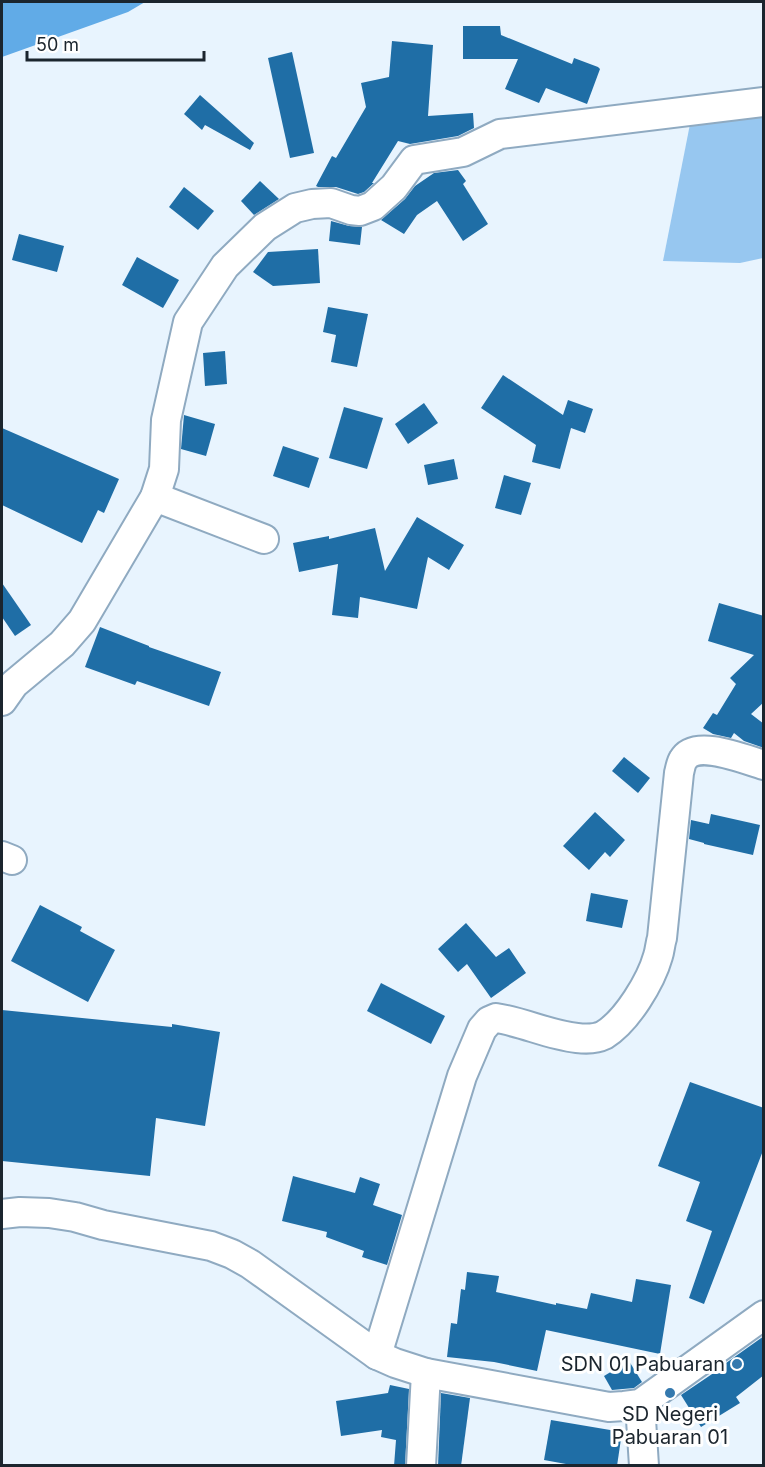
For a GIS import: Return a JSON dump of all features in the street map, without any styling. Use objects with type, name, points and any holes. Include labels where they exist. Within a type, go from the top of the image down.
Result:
[{"type":"street","points":[[2,701],[14,684],[62,644],[82,621],[156,497],[164,469],[166,420],[188,322],[225,266],[265,226],[295,208],[312,204],[331,203],[351,210],[367,209],[394,187],[414,160],[463,152],[500,134],[764,102]]},
{"type":"street","points":[[156,497],[264,539]]},
{"type":"street","points":[[378,1354],[462,1076],[482,1029],[489,1021],[496,1018],[555,1034],[595,1038],[604,1034],[628,1015],[649,979],[662,938],[679,773],[683,760],[698,750],[710,750],[764,765]]},
{"type":"street","points":[[2,1214],[49,1213],[211,1246],[250,1264],[378,1354],[395,1363],[426,1373],[609,1407],[640,1404],[764,1315]]},
{"type":"street","points":[[421,1466],[426,1373]]},
{"type":"street","points":[[640,1404],[644,1466]]},
{"type":"shaded area","points":[[2,2],[145,2],[128,12],[2,57]]},
{"type":"shaded area","points":[[763,111],[763,258],[740,263],[663,261],[692,114]]},
{"type":"building","points":[[463,26],[500,26],[501,35],[572,64],[574,58],[598,67],[600,69],[587,104],[546,88],[539,103],[505,89],[518,59],[463,59]]},
{"type":"building","points":[[392,41],[433,45],[428,116],[473,113],[474,128],[458,136],[410,144],[398,141],[372,183],[374,183],[364,192],[358,194],[336,187],[316,186],[332,156],[336,158],[366,107],[361,83],[389,77]]},
{"type":"building","points":[[292,52],[314,153],[290,158],[268,58]]},
{"type":"building","points":[[200,95],[254,143],[250,150],[205,125],[202,130],[184,114]]},
{"type":"building","points":[[458,170],[466,181],[463,184],[488,224],[463,241],[437,201],[417,215],[404,234],[381,220],[405,199],[415,186],[434,173]]},
{"type":"building","points":[[260,181],[279,199],[254,215],[241,201]]},
{"type":"building","points":[[184,187],[214,211],[198,230],[169,207]]},
{"type":"building","points":[[331,221],[362,227],[360,245],[329,241]]},
{"type":"building","points":[[19,234],[64,246],[57,272],[12,260]]},
{"type":"building","points":[[318,249],[320,283],[273,286],[253,272],[268,252]]},
{"type":"building","points":[[137,257],[179,280],[163,308],[122,285]]},
{"type":"building","points":[[328,307],[368,314],[357,367],[331,362],[336,335],[323,332]]},
{"type":"building","points":[[225,351],[227,384],[205,386],[203,353]]},
{"type":"building","points":[[503,375],[563,415],[568,400],[593,409],[585,433],[571,428],[560,469],[532,462],[536,445],[481,408]]},
{"type":"building","points":[[424,403],[438,423],[408,444],[395,424]]},
{"type":"building","points":[[344,407],[383,418],[367,469],[329,458]]},
{"type":"building","points":[[184,415],[215,424],[206,456],[181,449]]},
{"type":"building","points":[[2,428],[119,479],[104,513],[98,510],[82,543],[2,505]]},
{"type":"building","points":[[283,446],[319,458],[309,488],[273,476]]},
{"type":"building","points":[[454,459],[458,479],[428,485],[424,465]]},
{"type":"building","points":[[504,475],[531,483],[521,515],[495,508]]},
{"type":"building","points":[[417,517],[464,545],[449,570],[428,557],[417,609],[360,597],[358,618],[332,615],[338,564],[299,572],[293,543],[329,536],[329,539],[375,528],[385,571]]},
{"type":"building","points":[[2,583],[31,625],[15,636],[2,617]]},
{"type":"building","points":[[719,603],[764,616],[764,702],[751,714],[764,724],[764,748],[744,741],[734,733],[731,738],[713,734],[703,728],[713,713],[717,715],[736,684],[730,678],[754,655],[708,641]]},
{"type":"building","points":[[100,627],[221,672],[209,706],[137,681],[135,685],[85,667]]},
{"type":"building","points":[[624,757],[650,778],[638,793],[612,771]]},
{"type":"building","points":[[595,812],[625,840],[610,857],[605,852],[589,870],[563,846]]},
{"type":"building","points":[[711,814],[760,825],[753,855],[689,839],[691,820],[709,824]]},
{"type":"building","points":[[591,893],[628,900],[622,928],[586,921]]},
{"type":"building","points":[[40,905],[82,927],[80,931],[115,950],[88,1002],[11,961]]},
{"type":"building","points":[[466,923],[496,957],[509,948],[526,973],[491,998],[467,964],[458,972],[438,949]]},
{"type":"building","points":[[381,983],[445,1016],[431,1044],[367,1011]]},
{"type":"building","points":[[2,1010],[172,1027],[172,1024],[220,1032],[205,1126],[156,1118],[150,1176],[2,1161]]},
{"type":"building","points":[[690,1082],[764,1108],[764,1148],[704,1304],[689,1298],[712,1231],[686,1221],[700,1182],[658,1166]]},
{"type":"building","points":[[293,1176],[355,1193],[360,1177],[380,1184],[373,1205],[402,1215],[387,1265],[362,1257],[364,1251],[326,1237],[327,1232],[282,1221]]},
{"type":"building","points":[[467,1272],[499,1276],[496,1292],[587,1309],[591,1293],[632,1302],[636,1279],[671,1285],[660,1354],[546,1330],[537,1371],[494,1362],[447,1357],[451,1323],[457,1324],[461,1289],[465,1290]]},
{"type":"building","points":[[764,1336],[764,1375],[736,1397],[740,1403],[701,1427],[681,1395]]},
{"type":"building","points":[[629,1361],[642,1382],[634,1388],[612,1390],[604,1376]]},
{"type":"building","points":[[390,1385],[409,1389],[405,1466],[394,1466],[396,1440],[381,1437],[382,1430],[341,1436],[336,1401],[388,1393]]},
{"type":"building","points":[[441,1393],[470,1398],[461,1466],[438,1466]]},
{"type":"building","points":[[551,1420],[622,1432],[617,1466],[577,1466],[544,1460]]},
{"type":"place","name":"SDN 01 Pabuaran","points":[[737,1364]]},
{"type":"place","name":"SD Negeri Pabuaran 01","points":[[670,1393]]}]
